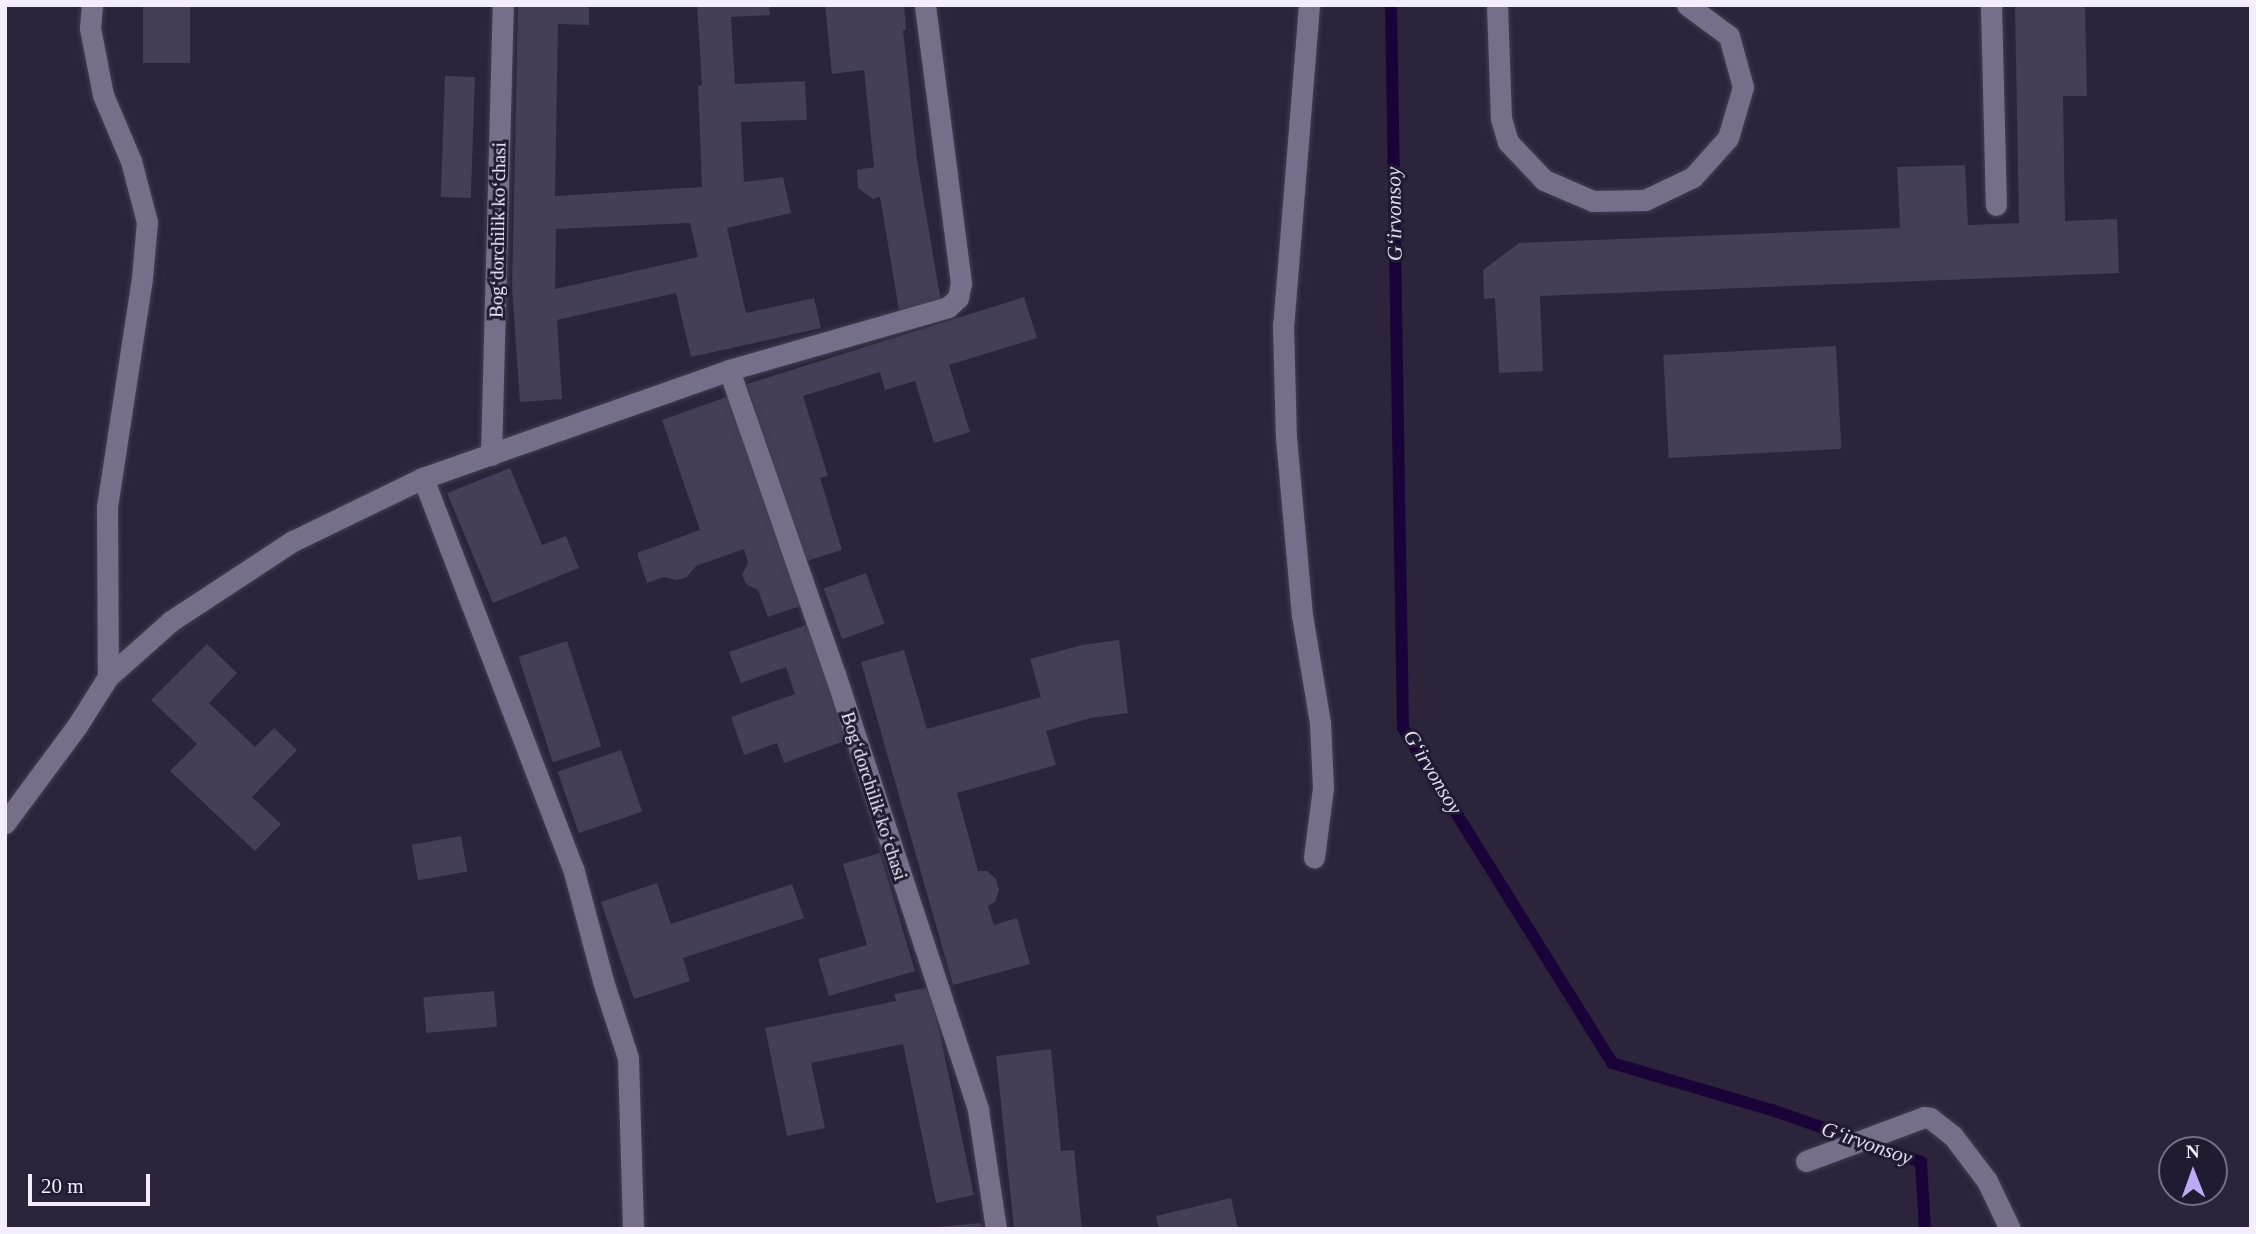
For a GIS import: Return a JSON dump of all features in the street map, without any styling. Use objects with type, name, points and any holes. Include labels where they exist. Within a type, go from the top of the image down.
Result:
[{"type":"street","points":[[92,5],[90,29],[103,95],[131,162],[147,222],[142,278],[107,507],[108,677]]},
{"type":"street","name":"Bogʻdorchilik koʻchasi","points":[[491,455],[503,5]]},
{"type":"street","points":[[5,823],[77,726],[108,677],[172,621],[293,541],[423,478],[729,370],[947,307],[958,298],[961,284],[925,5]]},
{"type":"street","points":[[1308,5],[1283,325],[1286,437],[1302,615],[1320,722],[1323,788],[1314,857]]},
{"type":"street","points":[[1497,5],[1501,118],[1508,142],[1544,180],[1593,201],[1645,200],[1669,189],[1693,177],[1728,138],[1743,87],[1730,36],[1687,5]]},
{"type":"street","points":[[1991,5],[1996,205]]},
{"type":"street","name":"Bogʻdorchilik koʻchasi","points":[[729,370],[835,674],[978,1110],[996,1229]]},
{"type":"street","points":[[423,478],[573,868],[603,981],[628,1058],[632,1229]]},
{"type":"street","points":[[1806,1161],[1924,1117],[1930,1118],[1953,1136],[1987,1181],[2010,1229]]},
{"type":"building","points":[[143,5],[190,5],[190,63],[143,63]]},
{"type":"building","points":[[518,5],[589,5],[589,25],[558,24],[555,196],[702,187],[698,86],[702,85],[697,5],[769,5],[770,15],[731,17],[735,84],[805,81],[807,120],[741,122],[744,182],[783,177],[791,213],[727,228],[746,313],[814,298],[821,328],[691,357],[676,293],[557,320],[562,399],[520,402],[512,288]],"holes":[[[690,223],[698,257],[555,289],[556,229]]]},
{"type":"building","points":[[825,5],[904,5],[906,30],[903,30],[917,160],[941,302],[899,310],[880,197],[873,199],[858,188],[857,170],[874,167],[864,70],[832,74]]},
{"type":"building","points":[[2015,5],[2085,5],[2087,96],[2063,96],[2065,221],[2117,219],[2119,273],[1540,296],[1543,371],[1499,373],[1495,298],[1484,299],[1483,270],[1519,243],[1900,228],[1897,167],[1965,165],[1968,225],[2019,223]]},
{"type":"building","points":[[445,76],[475,77],[471,198],[441,197]]},
{"type":"building","points":[[1024,297],[1037,338],[949,365],[970,432],[934,443],[915,381],[885,390],[880,372],[803,396],[828,476],[820,478],[842,550],[803,562],[747,384]]},
{"type":"building","points":[[1836,346],[1841,449],[1669,458],[1663,355]]},
{"type":"building","points":[[729,396],[803,605],[768,617],[758,590],[746,584],[742,575],[748,563],[744,549],[696,566],[687,577],[677,580],[664,577],[647,583],[637,553],[700,530],[662,420]]},
{"type":"building","points":[[510,468],[542,545],[566,536],[579,568],[493,603],[447,493]]},
{"type":"building","points":[[866,573],[884,624],[842,639],[824,588]]},
{"type":"building","points":[[809,624],[850,739],[784,763],[777,743],[744,755],[731,717],[795,694],[786,667],[741,683],[729,652]]},
{"type":"building","points":[[1119,640],[1128,713],[1091,718],[1046,731],[1056,765],[957,793],[978,871],[987,871],[996,879],[999,890],[995,902],[988,906],[994,925],[1017,918],[1030,964],[953,985],[861,662],[904,650],[927,729],[1041,697],[1030,659],[1082,645]]},
{"type":"building","points":[[567,641],[601,747],[553,762],[518,657]]},
{"type":"building","points":[[207,644],[237,673],[209,703],[255,747],[274,728],[297,750],[252,797],[281,824],[255,851],[170,771],[197,744],[151,700]]},
{"type":"building","points":[[621,750],[642,811],[579,833],[558,772]]},
{"type":"building","points":[[461,836],[467,871],[418,880],[412,845]]},
{"type":"building","points":[[880,853],[915,971],[829,996],[818,959],[867,945],[843,864]]},
{"type":"building","points":[[657,883],[671,924],[792,884],[804,918],[683,958],[690,981],[634,999],[601,902]]},
{"type":"building","points":[[930,987],[974,1195],[936,1203],[903,1044],[811,1063],[825,1128],[787,1136],[765,1028],[896,1001],[894,994]]},
{"type":"building","points":[[494,991],[497,1027],[426,1033],[423,997]]},
{"type":"building","points":[[1051,1049],[1061,1151],[1074,1150],[1082,1229],[1014,1229],[996,1056]]},
{"type":"building","points":[[1231,1198],[1238,1229],[1159,1229],[1156,1216]]},
{"type":"building","points":[[981,1223],[981,1229],[936,1229],[936,1227]]},
{"type":"waterway","name":"G‘irvonsoy","points":[[1391,5],[1403,728],[1612,1063],[1772,1110],[1921,1162],[1925,1229]]}]
